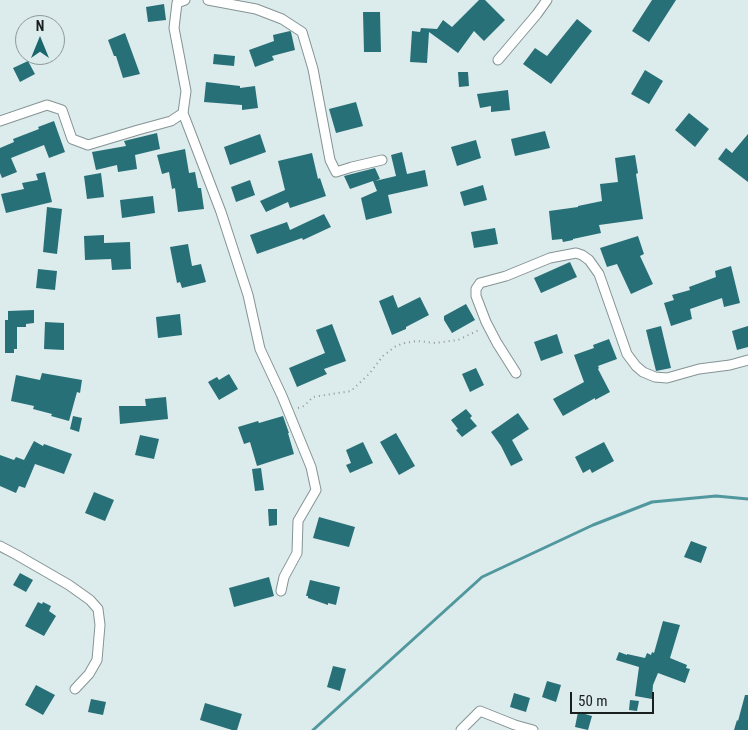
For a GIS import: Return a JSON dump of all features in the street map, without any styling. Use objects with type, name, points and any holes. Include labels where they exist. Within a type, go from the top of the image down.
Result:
[{"type":"street","points":[[185,0],[177,2],[174,28],[186,91],[183,113],[221,212],[248,295],[260,349],[282,396],[311,467],[316,490],[298,520],[297,553],[284,577],[281,591]]},
{"type":"street","points":[[208,0],[256,9],[282,19],[302,32],[314,68],[330,160],[336,172],[382,160]]},
{"type":"street","points":[[498,60],[547,0]]},
{"type":"street","points":[[0,121],[47,106],[62,110],[72,139],[88,145],[172,121],[183,113]]},
{"type":"street","points":[[516,373],[486,322],[476,296],[476,289],[480,283],[506,276],[550,258],[576,253],[589,260],[599,274],[627,354],[643,372],[655,377],[667,378],[699,369],[730,365],[748,360]]},
{"type":"street","points":[[0,546],[69,585],[90,600],[98,609],[100,624],[97,660],[89,674],[75,689]]},
{"type":"street","points":[[461,730],[480,711],[533,730]]},
{"type":"path","points":[[288,411],[304,406],[314,397],[351,391],[369,374],[383,356],[396,346],[417,341],[435,343],[458,340],[481,330],[486,322]]},
{"type":"building","points":[[479,0],[485,0],[505,20],[484,41],[474,31],[458,53],[429,32],[427,63],[410,62],[412,31],[420,32],[421,28],[437,29],[443,20],[452,27]]},
{"type":"building","points":[[652,0],[676,0],[649,42],[632,31]]},
{"type":"building","points":[[164,4],[166,20],[148,22],[146,7]]},
{"type":"building","points":[[363,12],[380,12],[381,52],[364,52]]},
{"type":"building","points":[[577,19],[592,31],[551,84],[523,64],[535,48],[547,56]]},
{"type":"building","points":[[290,31],[295,50],[272,56],[274,60],[255,67],[249,50],[274,41],[273,35]]},
{"type":"building","points":[[125,33],[140,74],[123,78],[116,56],[114,56],[108,40]]},
{"type":"building","points":[[214,54],[235,56],[234,66],[213,64]]},
{"type":"building","points":[[19,65],[30,65],[35,74],[20,82],[13,68]]},
{"type":"building","points":[[645,70],[663,81],[649,104],[631,94]]},
{"type":"building","points":[[458,72],[468,72],[469,86],[459,87]]},
{"type":"building","points":[[206,82],[240,86],[240,88],[255,86],[258,108],[242,110],[242,105],[204,102]]},
{"type":"building","points":[[508,90],[510,110],[491,112],[491,106],[480,108],[477,94]]},
{"type":"building","points":[[356,102],[363,126],[336,133],[329,109]]},
{"type":"building","points":[[689,113],[709,129],[695,147],[675,130]]},
{"type":"building","points":[[54,121],[65,152],[49,158],[44,145],[11,158],[17,172],[2,178],[0,173],[0,148],[14,142],[13,139]]},
{"type":"building","points":[[545,131],[550,148],[515,156],[511,139]]},
{"type":"building","points":[[157,133],[160,149],[135,155],[137,169],[118,172],[117,165],[96,170],[92,152],[126,146],[124,141]]},
{"type":"building","points":[[260,134],[266,152],[230,165],[224,147]]},
{"type":"building","points":[[748,134],[748,182],[718,159],[726,148],[732,153]]},
{"type":"building","points":[[476,140],[481,158],[457,166],[451,147]]},
{"type":"building","points":[[185,149],[189,173],[195,172],[198,188],[201,188],[204,209],[178,212],[175,188],[172,189],[169,172],[162,174],[157,155]]},
{"type":"building","points":[[402,152],[407,174],[425,170],[428,186],[388,195],[392,213],[366,220],[361,198],[377,191],[373,181],[350,189],[344,176],[375,168],[380,179],[375,181],[396,176],[391,155]]},
{"type":"building","points":[[312,153],[318,179],[320,178],[326,196],[290,208],[288,202],[266,212],[260,201],[285,190],[278,161]]},
{"type":"building","points":[[635,155],[643,219],[599,225],[601,233],[573,240],[563,242],[562,239],[552,240],[549,211],[602,201],[600,184],[618,182],[615,158]]},
{"type":"building","points":[[45,172],[52,202],[6,213],[1,194],[24,189],[22,183],[38,180],[36,174]]},
{"type":"building","points":[[101,173],[104,197],[87,199],[84,176]]},
{"type":"building","points":[[250,180],[255,195],[236,202],[231,187]]},
{"type":"building","points":[[483,185],[487,200],[464,206],[460,192]]},
{"type":"building","points":[[153,196],[155,213],[122,218],[120,200]]},
{"type":"building","points":[[47,207],[62,209],[57,254],[43,252]]},
{"type":"building","points":[[324,214],[331,227],[303,240],[302,238],[257,254],[250,235],[287,222],[290,230]]},
{"type":"building","points":[[495,228],[498,244],[474,248],[471,232]]},
{"type":"building","points":[[104,235],[104,243],[130,242],[131,269],[112,270],[111,259],[85,260],[84,236]]},
{"type":"building","points":[[638,236],[644,254],[640,256],[653,284],[631,294],[617,264],[607,267],[600,248]]},
{"type":"building","points":[[188,244],[192,266],[201,264],[206,282],[182,288],[180,282],[177,283],[170,247]]},
{"type":"building","points":[[570,262],[577,277],[541,293],[534,278]]},
{"type":"building","points":[[731,266],[740,303],[724,307],[722,298],[690,309],[692,319],[671,326],[664,303],[674,300],[672,295],[690,290],[689,287],[716,277],[715,271]]},
{"type":"building","points":[[38,269],[57,271],[55,290],[36,288]]},
{"type":"building","points":[[393,295],[398,308],[420,297],[429,315],[392,335],[379,301]]},
{"type":"building","points":[[466,304],[475,320],[452,333],[444,320],[444,316]]},
{"type":"building","points":[[34,310],[34,323],[26,324],[26,327],[17,327],[17,349],[14,349],[14,353],[5,353],[5,320],[8,320],[8,311]]},
{"type":"building","points":[[180,314],[182,335],[158,338],[156,317]]},
{"type":"building","points":[[45,322],[64,323],[64,350],[44,349]]},
{"type":"building","points":[[332,324],[346,361],[324,369],[327,374],[297,387],[289,368],[325,353],[316,330]]},
{"type":"building","points":[[661,326],[671,368],[656,371],[646,330]]},
{"type":"building","points":[[748,326],[748,347],[737,350],[732,331]]},
{"type":"building","points":[[557,334],[563,353],[541,361],[534,342]]},
{"type":"building","points":[[609,339],[617,359],[598,366],[598,369],[610,392],[563,416],[553,399],[584,382],[574,355],[594,348],[593,345]]},
{"type":"building","points":[[476,368],[484,385],[470,392],[462,374]]},
{"type":"building","points":[[42,373],[82,380],[80,393],[77,392],[69,421],[33,409],[34,406],[11,401],[16,375],[40,380]]},
{"type":"building","points":[[229,374],[238,389],[219,400],[208,382],[217,377],[219,380]]},
{"type":"building","points":[[166,397],[168,419],[120,424],[119,406],[146,406],[145,399]]},
{"type":"building","points":[[466,409],[472,416],[470,418],[477,426],[462,437],[451,420]]},
{"type":"building","points":[[518,413],[529,429],[512,440],[523,460],[511,466],[501,446],[491,432]]},
{"type":"building","points":[[73,416],[82,418],[79,432],[70,429]]},
{"type":"building","points":[[283,416],[294,454],[257,466],[250,442],[244,444],[238,427]]},
{"type":"building","points":[[396,433],[415,466],[399,475],[380,442]]},
{"type":"building","points":[[140,435],[159,439],[154,459],[135,455]]},
{"type":"building","points":[[34,441],[43,446],[44,444],[72,454],[64,474],[35,464],[25,488],[19,486],[16,493],[0,486],[0,455],[14,460],[16,457],[24,460]]},
{"type":"building","points":[[363,442],[373,463],[350,473],[346,465],[351,463],[346,450]]},
{"type":"building","points":[[604,442],[614,461],[592,473],[590,469],[583,473],[575,457]]},
{"type":"building","points":[[261,468],[264,490],[255,491],[252,469]]},
{"type":"building","points":[[94,492],[114,500],[105,521],[85,513]]},
{"type":"building","points":[[268,509],[277,509],[277,525],[269,526]]},
{"type":"building","points":[[319,517],[355,527],[349,547],[313,538]]},
{"type":"building","points":[[691,541],[707,547],[701,563],[684,557]]},
{"type":"building","points":[[20,573],[33,580],[26,592],[13,585]]},
{"type":"building","points":[[269,577],[274,596],[234,607],[229,588]]},
{"type":"building","points":[[310,580],[340,587],[336,605],[328,603],[328,605],[308,598],[306,596]]},
{"type":"building","points":[[38,602],[51,606],[49,611],[56,616],[44,636],[25,626]]},
{"type":"building","points":[[663,621],[680,625],[670,658],[687,665],[686,668],[690,669],[685,683],[658,673],[653,685],[652,699],[635,696],[639,667],[616,660],[619,652],[645,658],[647,653],[651,655],[652,652],[654,653]]},
{"type":"building","points":[[333,666],[346,669],[340,691],[327,687]]},
{"type":"building","points":[[547,681],[561,685],[556,702],[542,697]]},
{"type":"building","points":[[36,685],[55,695],[43,715],[25,705]]},
{"type":"building","points":[[514,693],[530,698],[526,712],[510,707]]},
{"type":"building","points":[[745,695],[748,695],[748,730],[734,730],[738,721]]},
{"type":"building","points":[[91,699],[106,702],[103,715],[88,712]]},
{"type":"building","points":[[630,700],[639,701],[637,711],[629,710]]},
{"type":"building","points":[[205,703],[242,714],[237,730],[200,720]]},
{"type":"building","points":[[578,712],[592,716],[588,730],[575,727]]},
{"type":"waterway","points":[[313,730],[482,577],[593,525],[652,502],[716,496],[748,499]]}]
